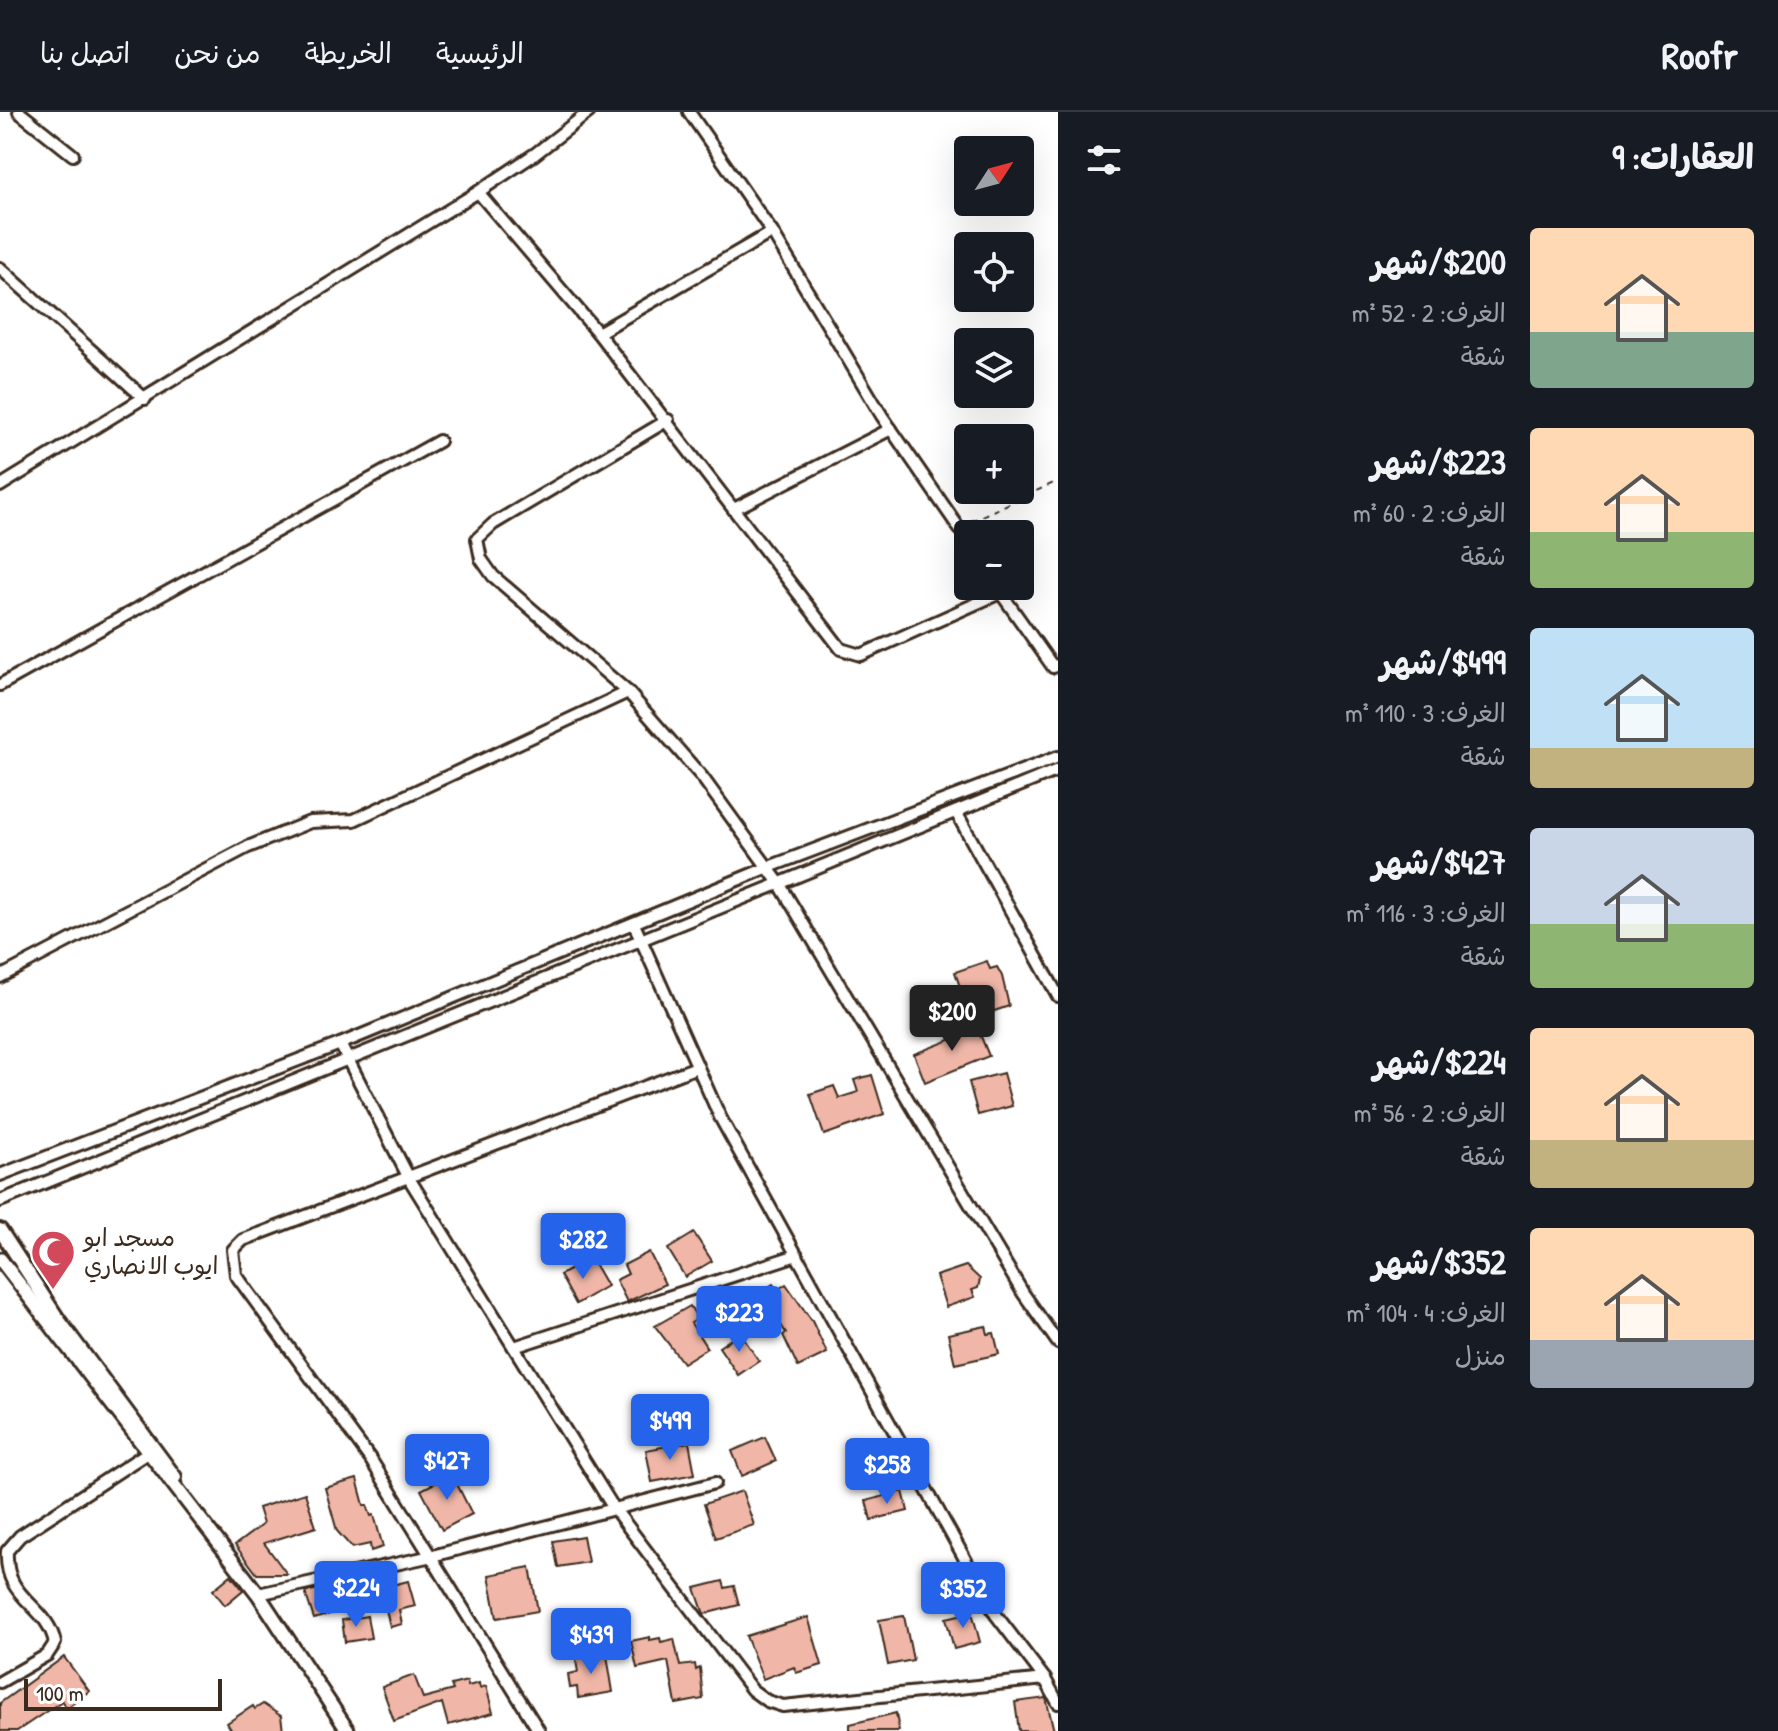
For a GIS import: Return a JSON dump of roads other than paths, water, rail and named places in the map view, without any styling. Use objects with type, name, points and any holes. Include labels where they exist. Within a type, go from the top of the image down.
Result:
[{"type":"street","points":[[19,112],[73,155]]},
{"type":"street","points":[[0,486],[478,192],[535,154],[589,112]]},
{"type":"street","points":[[689,112],[772,232],[891,429],[954,520]]},
{"type":"street","points":[[478,192],[668,420],[835,642],[848,654],[861,655],[975,600]]},
{"type":"street","points":[[598,333],[772,232]]},
{"type":"street","points":[[0,268],[145,399]]},
{"type":"street","points":[[668,420],[521,505],[477,539],[481,559],[493,576],[628,692],[702,777],[769,867],[1023,1293],[1058,1343]]},
{"type":"street","points":[[736,508],[891,429]]},
{"type":"street","points":[[0,685],[439,441]]},
{"type":"street","points":[[1006,600],[1056,670]]},
{"type":"street","points":[[0,977],[248,847],[310,822],[354,820],[628,692]]},
{"type":"street","points":[[0,1175],[340,1044],[769,867],[1058,757]]},
{"type":"street","points":[[0,1201],[1058,770]]},
{"type":"street","points":[[956,812],[1058,996]]},
{"type":"street","points":[[634,924],[697,1067],[797,1255],[996,1615],[1045,1679],[1058,1703]]},
{"type":"street","points":[[340,1044],[410,1180],[613,1507],[752,1690],[767,1701],[783,1706],[1045,1679]]},
{"type":"street","points":[[539,1731],[371,1460],[236,1275],[233,1250],[243,1240],[410,1180],[697,1067]]},
{"type":"street","points":[[0,1230],[58,1319],[173,1474],[183,1495]]},
{"type":"street","points":[[514,1347],[797,1255]]},
{"type":"street","points":[[0,1259],[258,1594],[348,1731]]},
{"type":"street","points":[[0,1682],[47,1655],[55,1643],[51,1630],[8,1579],[7,1551],[20,1536],[147,1453]]},
{"type":"street","points":[[258,1594],[432,1556],[715,1483]]},
{"type":"place","name":"مسجد ابو ايوب الانصاري","points":[[53,1291]]}]
